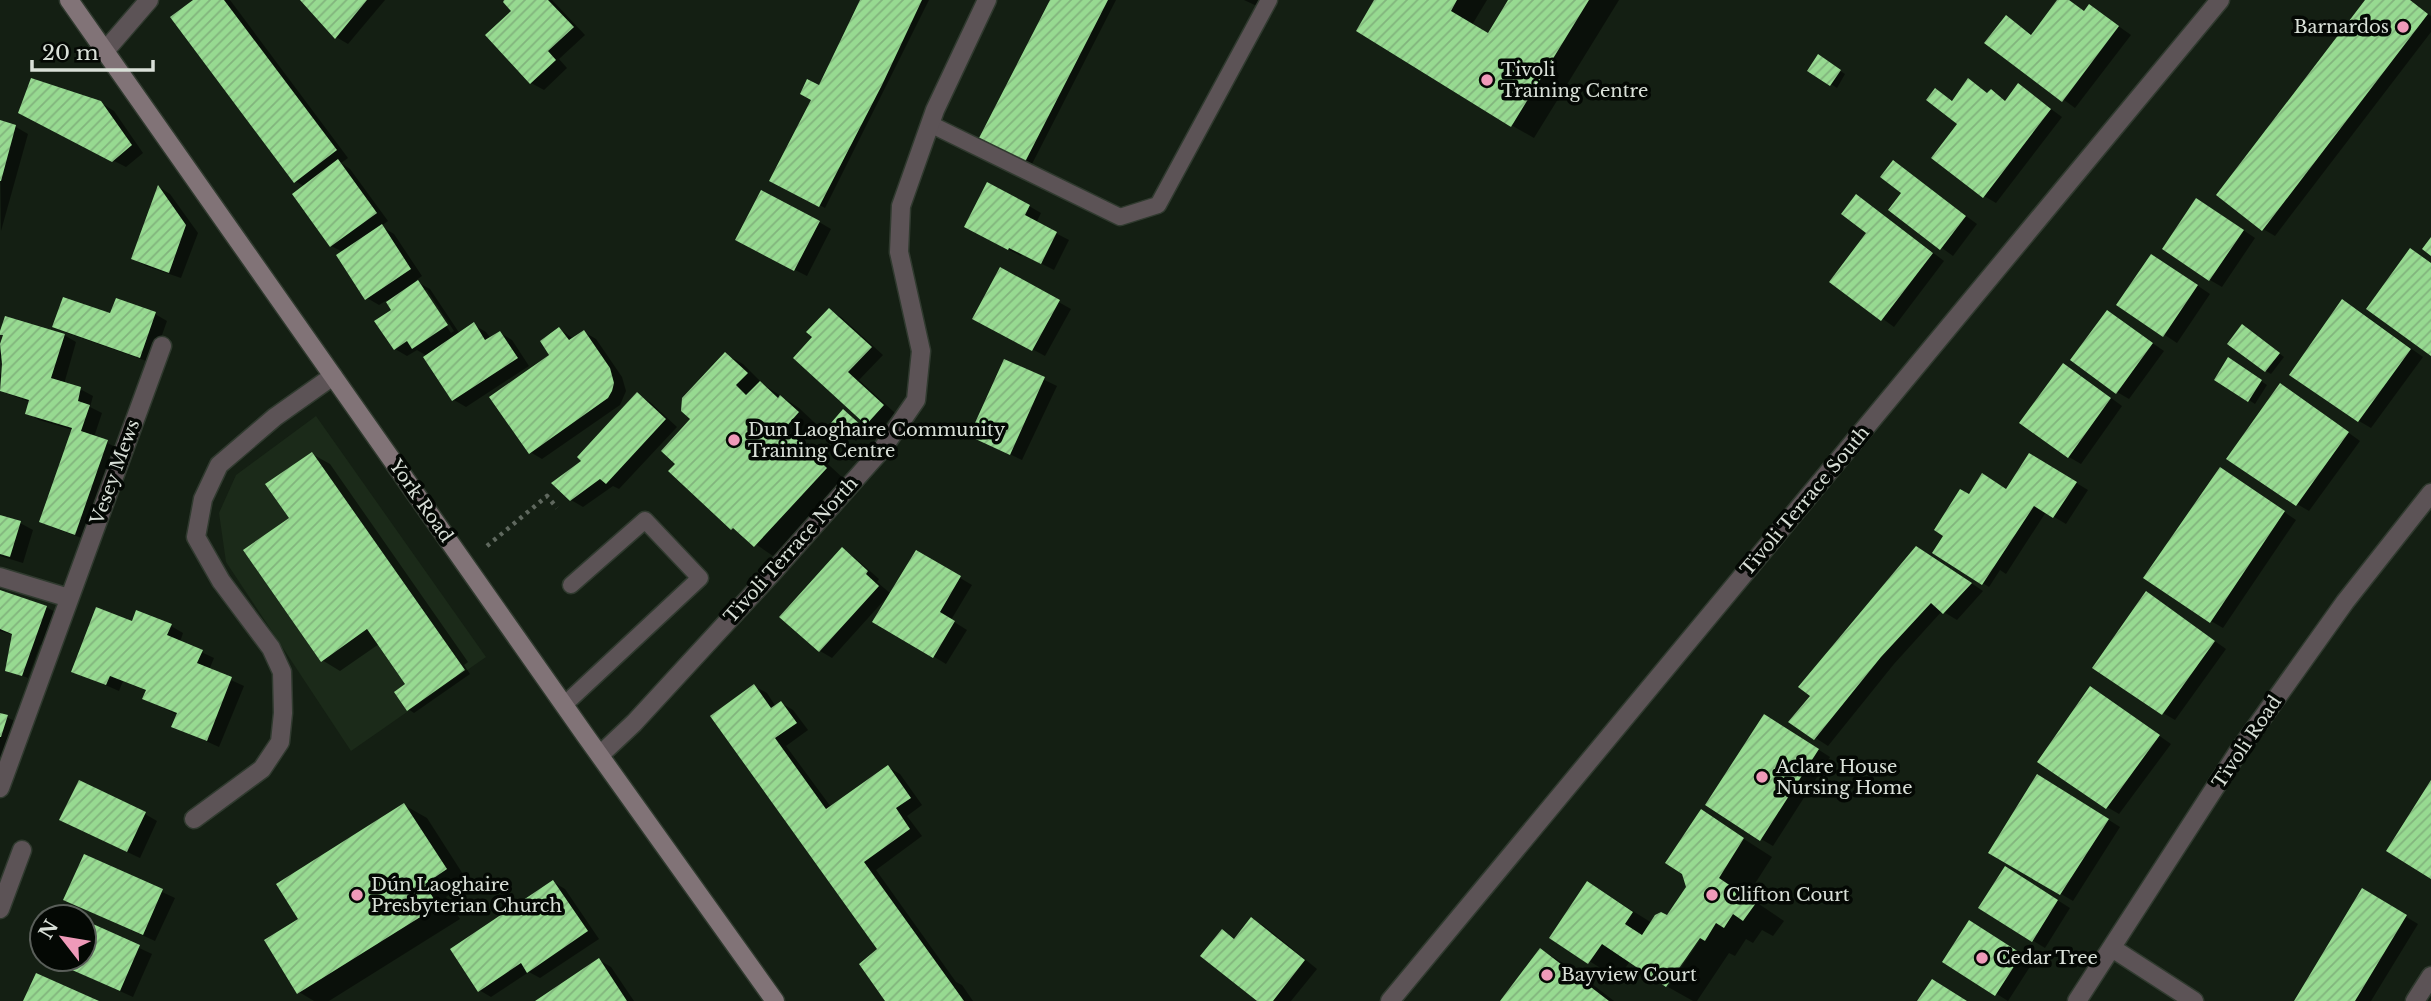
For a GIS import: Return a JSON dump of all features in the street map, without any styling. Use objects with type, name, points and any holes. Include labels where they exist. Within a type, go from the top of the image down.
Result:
[{"type":"main road","name":"York Road","points":[[69,0],[464,564],[775,1001]]},
{"type":"street","points":[[105,51],[149,0]]},
{"type":"street","name":"Tivoli Terrace North","points":[[600,755],[634,723],[883,448],[916,400],[920,351],[899,252],[901,206],[934,110],[987,0]]},
{"type":"street","name":"Tivoli Terrace South","points":[[1390,1001],[2220,0]]},
{"type":"street","name":"Vesey Mews","points":[[0,788],[162,346]]},
{"type":"street","points":[[194,819],[262,769],[280,742],[284,713],[282,673],[271,648],[221,582],[196,537],[203,499],[219,465],[275,417],[333,376]]},
{"type":"street","name":"Tivoli Road","points":[[2077,1001],[2238,752],[2345,602],[2431,493]]},
{"type":"street","points":[[0,577],[69,597]]},
{"type":"street","points":[[0,909],[22,850]]},
{"type":"street","points":[[2112,948],[2194,1001]]},
{"type":"street","points":[[2415,1001],[2431,976]]},
{"type":"lane","points":[[930,124],[1119,217],[1158,205],[1269,0]]},
{"type":"lane","points":[[564,705],[700,578],[645,520],[571,585]]},
{"type":"path","points":[[464,564],[547,496],[557,508]]},
{"type":"shaded area","points":[[316,416],[486,657],[351,751],[226,562],[219,513],[236,475]]},
{"type":"building","points":[[193,0],[224,0],[337,150],[294,183],[170,17]]},
{"type":"building","points":[[300,0],[367,0],[335,39]]},
{"type":"building","points":[[504,0],[548,0],[574,27],[548,51],[556,60],[530,84],[485,35],[511,11]]},
{"type":"building","points":[[860,0],[922,0],[819,207],[769,181],[811,100],[800,94],[807,79],[819,85]]},
{"type":"building","points":[[1050,0],[1108,0],[1025,162],[979,138]]},
{"type":"building","name":"Tivoli Training Centre","points":[[1374,0],[1457,0],[1451,11],[1488,33],[1508,0],[1589,0],[1511,127],[1356,31]]},
{"type":"building","points":[[2057,0],[2069,0],[2084,11],[2089,4],[2119,26],[2062,102],[1984,43],[2006,15],[2031,35]]},
{"type":"building","points":[[2365,0],[2410,0],[2428,14],[2262,231],[2216,195]]},
{"type":"building","points":[[1818,54],[1841,70],[1830,86],[1807,71]]},
{"type":"building","points":[[31,78],[101,101],[132,145],[112,162],[18,113]]},
{"type":"building","points":[[1968,78],[1987,93],[1991,89],[2005,101],[2018,83],[2051,109],[1983,198],[1931,158],[1957,124],[1926,100],[1935,88],[1952,101]]},
{"type":"building","points":[[0,120],[16,125],[1,181],[0,181]]},
{"type":"building","points":[[338,159],[377,213],[330,247],[292,194]]},
{"type":"building","points":[[1893,160],[1966,216],[1940,250],[1888,210],[1901,193],[1880,177]]},
{"type":"building","points":[[987,182],[1030,205],[1025,215],[1057,232],[1041,264],[964,227]]},
{"type":"building","points":[[158,185],[186,225],[169,273],[131,259]]},
{"type":"building","points":[[761,190],[820,221],[794,271],[735,240]]},
{"type":"building","points":[[1856,194],[1933,253],[1881,321],[1829,282],[1866,233],[1841,214]]},
{"type":"building","points":[[2196,198],[2244,230],[2209,281],[2162,249]]},
{"type":"building","points":[[382,224],[411,269],[365,300],[336,255]]},
{"type":"building","points":[[2431,237],[2431,256],[2422,249]]},
{"type":"building","points":[[2410,248],[2431,263],[2431,356],[2366,309]]},
{"type":"building","points":[[2151,254],[2198,285],[2163,337],[2116,305]]},
{"type":"building","points":[[1000,267],[1060,300],[1032,351],[972,319]]},
{"type":"building","points":[[418,280],[448,325],[412,349],[407,341],[394,350],[374,321],[391,310],[386,302]]},
{"type":"building","points":[[63,297],[110,313],[116,298],[156,312],[140,358],[52,327]]},
{"type":"building","points":[[2342,299],[2411,349],[2358,422],[2289,375]]},
{"type":"building","points":[[829,308],[872,347],[848,372],[884,405],[866,425],[793,358],[812,337],[806,332]]},
{"type":"building","points":[[2107,310],[2153,343],[2116,394],[2070,360]]},
{"type":"building","points":[[5,316],[65,334],[51,378],[81,387],[78,401],[90,405],[81,431],[108,440],[75,535],[39,522],[72,428],[25,414],[29,400],[0,391],[0,344],[3,335],[0,335],[0,331]]},
{"type":"building","points":[[474,322],[485,340],[500,331],[518,358],[452,401],[423,357]]},
{"type":"building","points":[[2242,324],[2280,353],[2265,372],[2227,344]]},
{"type":"building","points":[[559,327],[569,340],[584,330],[610,368],[614,383],[608,398],[529,454],[489,397],[549,355],[540,341]]},
{"type":"building","name":"Dun Laoghaire Community Training Centre","points":[[725,352],[748,373],[736,385],[746,395],[760,381],[778,398],[780,395],[799,412],[785,428],[827,468],[754,547],[733,528],[731,530],[668,471],[675,464],[661,451],[690,419],[681,411],[682,398]]},
{"type":"building","points":[[2228,357],[2262,380],[2248,402],[2214,380]]},
{"type":"building","points":[[1004,359],[1045,377],[1010,455],[969,436]]},
{"type":"building","points":[[2063,363],[2111,398],[2068,458],[2019,423]]},
{"type":"building","points":[[2280,383],[2349,432],[2296,506],[2226,459]]},
{"type":"building","points":[[637,392],[666,419],[606,484],[600,479],[570,501],[551,483],[581,461],[577,457]]},
{"type":"building","points":[[843,409],[862,426],[849,439],[831,423]]},
{"type":"building","points":[[312,452],[465,670],[407,711],[394,692],[405,684],[367,629],[321,662],[243,550],[289,518],[265,484]]},
{"type":"building","points":[[2029,453],[2077,482],[2053,518],[2034,506],[1982,585],[1932,553],[1943,536],[1934,530],[1960,489],[1969,494],[1982,473],[2006,489]]},
{"type":"building","points":[[2220,467],[2285,511],[2210,623],[2143,578]]},
{"type":"building","points":[[0,515],[21,521],[10,557],[0,554]]},
{"type":"building","points":[[1916,546],[1972,583],[1943,614],[1931,603],[1881,657],[1814,740],[1788,722],[1810,696],[1798,687]]},
{"type":"building","points":[[842,547],[868,571],[866,574],[879,586],[819,652],[779,617]]},
{"type":"building","points":[[916,550],[961,576],[940,612],[955,621],[933,658],[872,622]]},
{"type":"building","points":[[0,590],[47,606],[22,676],[5,671],[12,634],[0,629]]},
{"type":"building","points":[[2146,591],[2215,641],[2162,715],[2092,668]]},
{"type":"building","points":[[96,607],[132,621],[136,610],[172,624],[167,635],[203,650],[197,663],[232,677],[207,741],[171,727],[177,713],[142,699],[146,690],[110,676],[106,685],[71,672]]},
{"type":"building","points":[[754,684],[771,708],[781,701],[797,723],[775,738],[826,809],[888,765],[911,798],[896,808],[910,829],[864,862],[964,1001],[885,1001],[859,964],[877,949],[710,716]]},
{"type":"building","points":[[2090,686],[2160,735],[2106,809],[2037,762]]},
{"type":"building","points":[[0,713],[8,715],[1,737],[0,737]]},
{"type":"building","name":"Aclare House Nursing Home","points":[[1764,714],[1819,749],[1760,841],[1705,805]]},
{"type":"building","points":[[2037,774],[2109,819],[2060,895],[1988,853]]},
{"type":"building","points":[[79,780],[146,812],[127,852],[59,820]]},
{"type":"building","points":[[2431,780],[2431,879],[2386,851]]},
{"type":"building","name":"Dún Laoghaire Presbyterian Church","points":[[404,803],[447,869],[425,884],[438,906],[297,994],[264,940],[298,919],[276,884]]},
{"type":"building","name":"Clifton Court","points":[[1701,809],[1744,838],[1719,878],[1756,903],[1743,921],[1733,914],[1724,928],[1716,923],[1705,941],[1700,938],[1666,987],[1602,944],[1588,964],[1549,938],[1587,881],[1633,912],[1625,924],[1642,935],[1655,915],[1661,912],[1667,915],[1686,887],[1682,874],[1665,863]]},
{"type":"building","points":[[84,854],[163,889],[143,935],[98,915],[98,903],[70,903],[63,900]]},
{"type":"building","points":[[2005,866],[2058,900],[2032,942],[1978,908]]},
{"type":"building","points":[[553,880],[588,931],[527,973],[521,963],[478,992],[450,949]]},
{"type":"building","points":[[2362,888],[2407,915],[2355,1001],[2294,1001]]},
{"type":"building","points":[[1251,917],[1305,960],[1273,1001],[1257,1001],[1200,956],[1222,929],[1234,939]]},
{"type":"building","name":"Cedar Tree","points":[[1969,920],[2022,954],[1995,996],[1942,962]]},
{"type":"building","points":[[98,926],[140,945],[120,991],[79,973],[98,973]]},
{"type":"building","name":"Bayview Court","points":[[1540,948],[1609,1001],[1500,1001]]},
{"type":"building","points":[[599,958],[627,1001],[535,1001]]},
{"type":"building","points":[[36,973],[99,1001],[23,1001]]},
{"type":"building","points":[[1932,979],[1967,1001],[1917,1001]]},
{"type":"place","name":"Barnardos","points":[[2403,27]]},
{"type":"place","name":"Tivoli Training Centre","points":[[1487,80]]},
{"type":"place","name":"Dun Laoghaire Community Training Centre","points":[[734,440]]},
{"type":"place","name":"Aclare House Nursing Home","points":[[1762,777]]},
{"type":"place","name":"Dún Laoghaire Presbyterian Church","points":[[357,895]]},
{"type":"place","name":"Clifton Court","points":[[1712,895]]},
{"type":"place","name":"Cedar Tree","points":[[1982,958]]},
{"type":"place","name":"Bayview Court","points":[[1547,975]]}]
